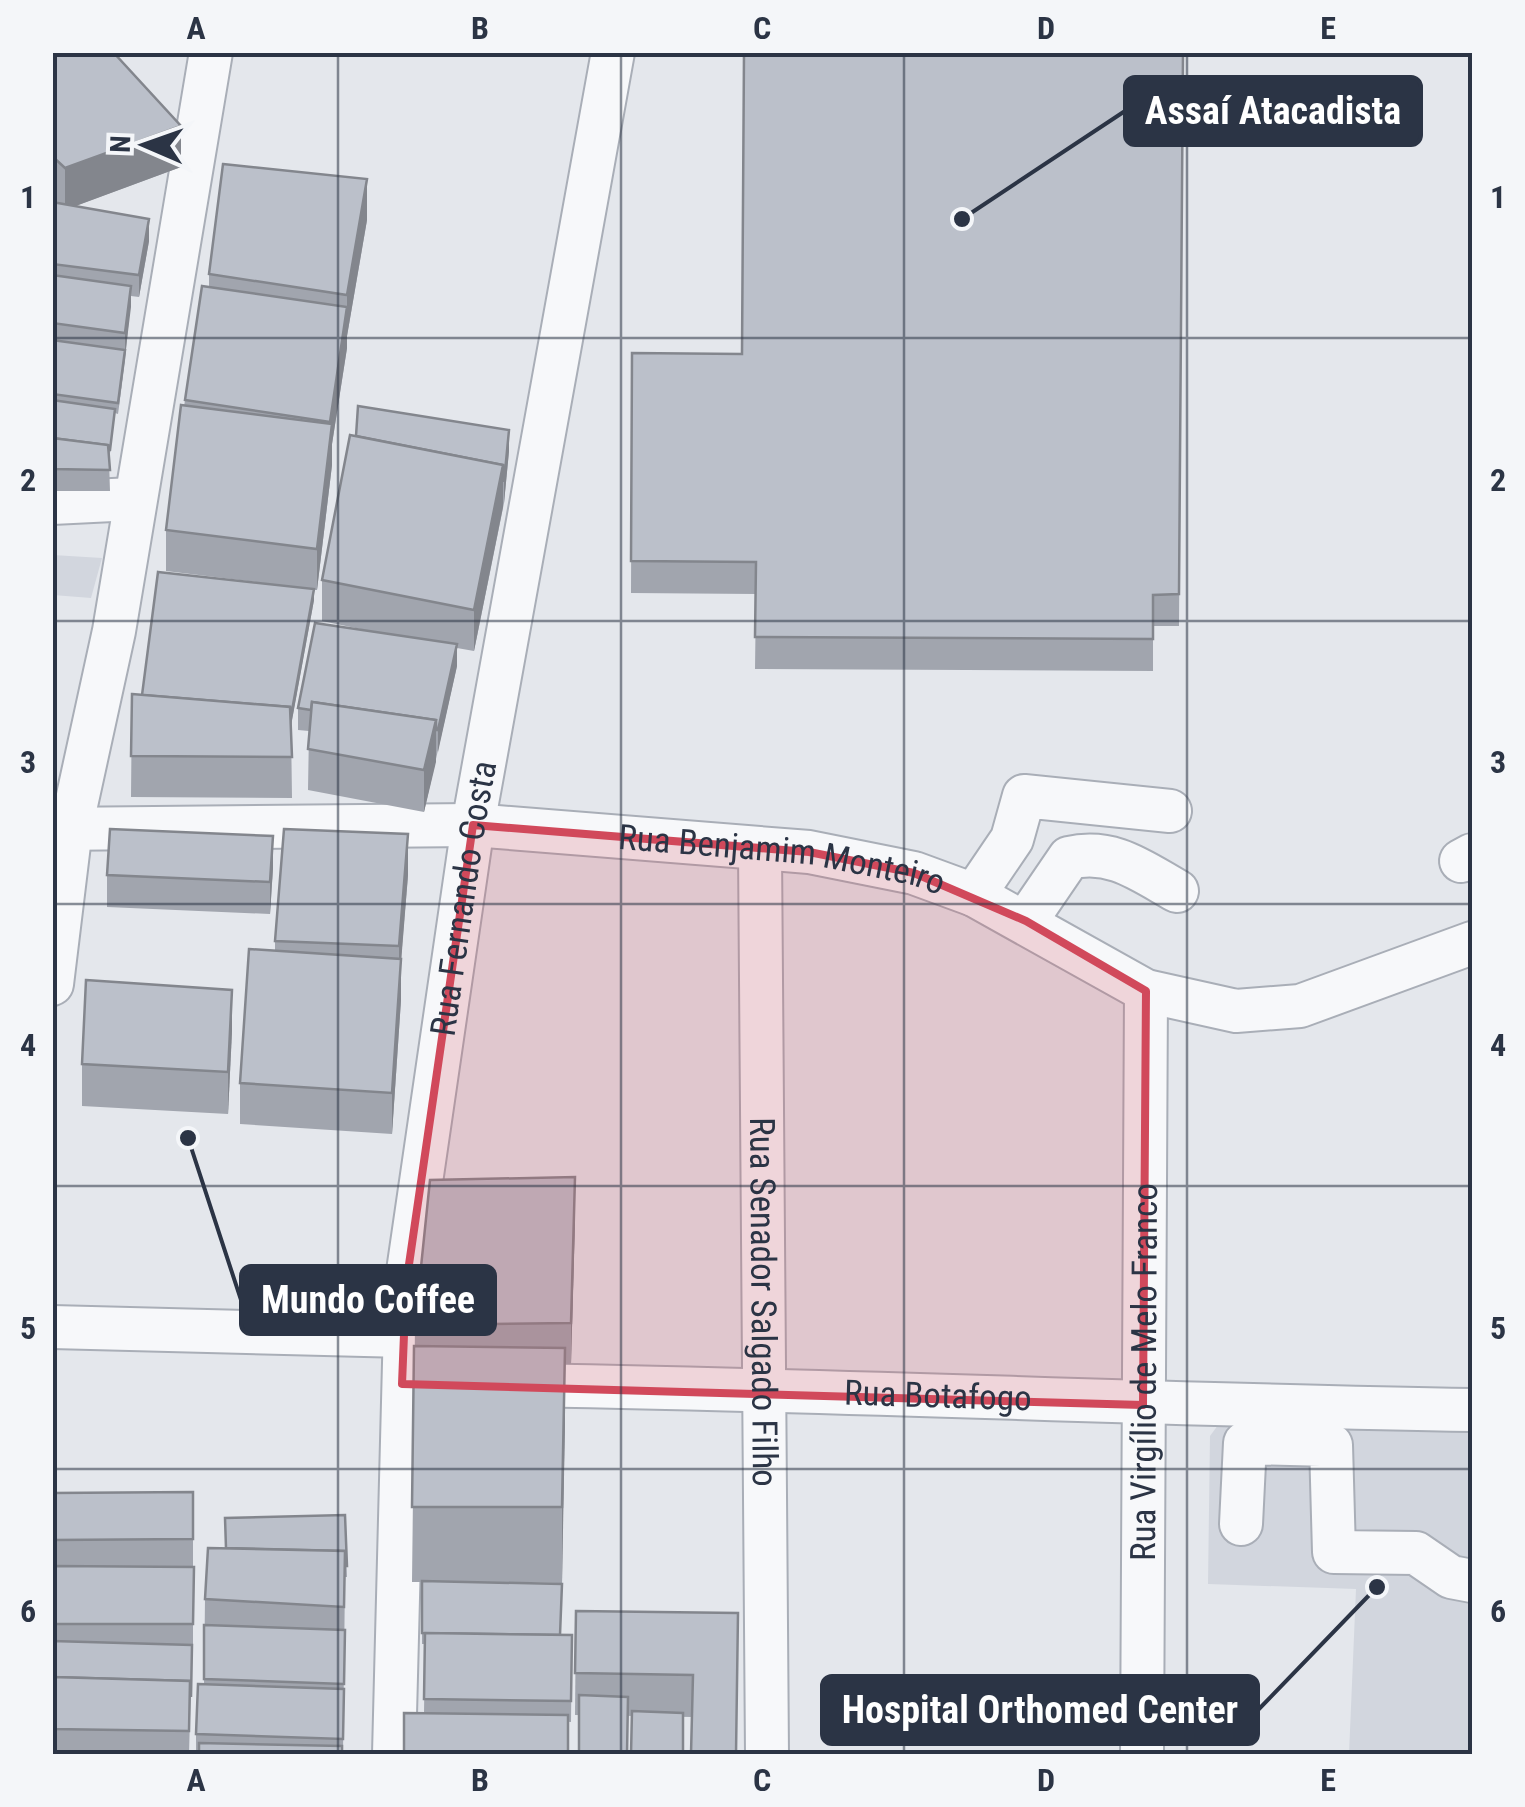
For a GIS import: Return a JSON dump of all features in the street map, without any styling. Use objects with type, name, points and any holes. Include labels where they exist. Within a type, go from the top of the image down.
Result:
[{"type":"street","points":[[52,984],[62,829],[114,630],[132,498],[211,52]]},
{"type":"street","name":"Rua Fernando Costa","points":[[394,1754],[436,1384],[404,1336],[406,1285],[473,826],[613,52]]},
{"type":"street","points":[[52,503],[132,498]]},
{"type":"street","points":[[974,894],[1012,839],[1024,796],[1170,811]]},
{"type":"street","name":"Rua Benjamim Monteiro","points":[[62,829],[473,826],[858,861],[914,873],[974,894],[1146,991],[1236,1011],[1300,1006],[1472,943]]},
{"type":"street","name":"Rua Senador Salgado Filho","points":[[760,850],[761,1388],[767,1754]]},
{"type":"street","points":[[1026,921],[1069,858],[1090,853],[1114,856],[1176,890]]},
{"type":"street","name":"Rua Virgílio de Melo Franco","points":[[1142,1754],[1146,991]]},
{"type":"street","points":[[52,1327],[404,1336]]},
{"type":"street","name":"Rua Botafogo","points":[[436,1384],[761,1388],[1144,1405],[1472,1410]]},
{"type":"street","points":[[1241,1524],[1245,1442],[1331,1446],[1334,1552],[1416,1553],[1451,1577],[1472,1581]]},
{"type":"highlighted area","points":[[473,825],[809,852],[914,873],[1026,921],[1146,991],[1143,1405],[402,1384],[406,1285]]},
{"type":"shaded area","points":[[53,555],[102,558],[91,598],[53,595]]},
{"type":"shaded area","points":[[1221,1421],[1472,1430],[1472,1754],[1349,1754],[1356,1589],[1208,1584],[1210,1436]]},
{"type":"building","points":[[52,52],[113,52],[181,126],[65,168],[52,156]]},
{"type":"building","points":[[744,52],[1183,52],[1179,594],[1153,595],[1153,639],[755,637],[756,562],[631,561],[632,353],[742,354]]},
{"type":"building","points":[[223,164],[367,179],[347,295],[209,274]]},
{"type":"building","points":[[52,202],[149,219],[139,275],[52,264]]},
{"type":"building","points":[[52,275],[131,286],[125,333],[52,323]]},
{"type":"building","points":[[202,286],[347,307],[330,422],[185,400]]},
{"type":"building","points":[[52,340],[125,350],[118,403],[52,394]]},
{"type":"building","points":[[52,400],[115,409],[110,450],[108,445],[52,438]]},
{"type":"building","points":[[181,405],[332,424],[317,549],[166,530]]},
{"type":"building","points":[[358,406],[509,430],[504,482],[503,465],[356,436]]},
{"type":"building","points":[[350,435],[503,465],[474,610],[322,580]]},
{"type":"building","points":[[52,438],[108,445],[110,470],[52,469]]},
{"type":"building","points":[[158,572],[314,589],[291,716],[290,707],[142,695]]},
{"type":"building","points":[[315,623],[457,644],[438,730],[436,720],[312,702],[311,710],[298,708]]},
{"type":"building","points":[[132,694],[290,707],[292,757],[131,756]]},
{"type":"building","points":[[312,702],[436,720],[424,770],[308,749]]},
{"type":"building","points":[[110,829],[273,836],[270,882],[107,875]]},
{"type":"building","points":[[284,829],[408,834],[399,946],[275,941]]},
{"type":"building","points":[[249,949],[401,959],[392,1093],[240,1083]]},
{"type":"building","points":[[86,980],[232,990],[228,1072],[82,1064]]},
{"type":"building","points":[[575,1177],[571,1323],[415,1325],[430,1180]]},
{"type":"building","points":[[414,1346],[565,1348],[562,1507],[412,1507]]},
{"type":"building","points":[[193,1492],[193,1539],[52,1540],[52,1493]]},
{"type":"building","points":[[345,1515],[347,1566],[345,1551],[226,1548],[225,1518]]},
{"type":"building","points":[[208,1548],[345,1551],[344,1607],[205,1599]]},
{"type":"building","points":[[52,1566],[194,1567],[193,1624],[52,1624]]},
{"type":"building","points":[[422,1581],[562,1584],[560,1635],[422,1633]]},
{"type":"building","points":[[576,1611],[738,1613],[736,1754],[691,1754],[693,1675],[575,1673]]},
{"type":"building","points":[[204,1625],[345,1630],[344,1684],[204,1679]]},
{"type":"building","points":[[425,1633],[572,1635],[571,1701],[424,1699]]},
{"type":"building","points":[[52,1641],[192,1645],[191,1697],[190,1681],[52,1677]]},
{"type":"building","points":[[52,1677],[190,1681],[189,1731],[52,1729]]},
{"type":"building","points":[[198,1684],[344,1689],[343,1739],[196,1734]]},
{"type":"building","points":[[579,1695],[628,1697],[627,1754],[579,1754]]},
{"type":"building","points":[[632,1711],[683,1713],[683,1754],[631,1754]]},
{"type":"building","points":[[404,1713],[568,1715],[568,1754],[404,1754]]},
{"type":"building","points":[[199,1743],[342,1746],[342,1754],[199,1754]]},
{"type":"place","name":"Assaí Atacadista","points":[[962,219]]},
{"type":"place","name":"Mundo Coffee","points":[[188,1138]]},
{"type":"place","name":"Hospital Orthomed Center","points":[[1377,1587]]}]
